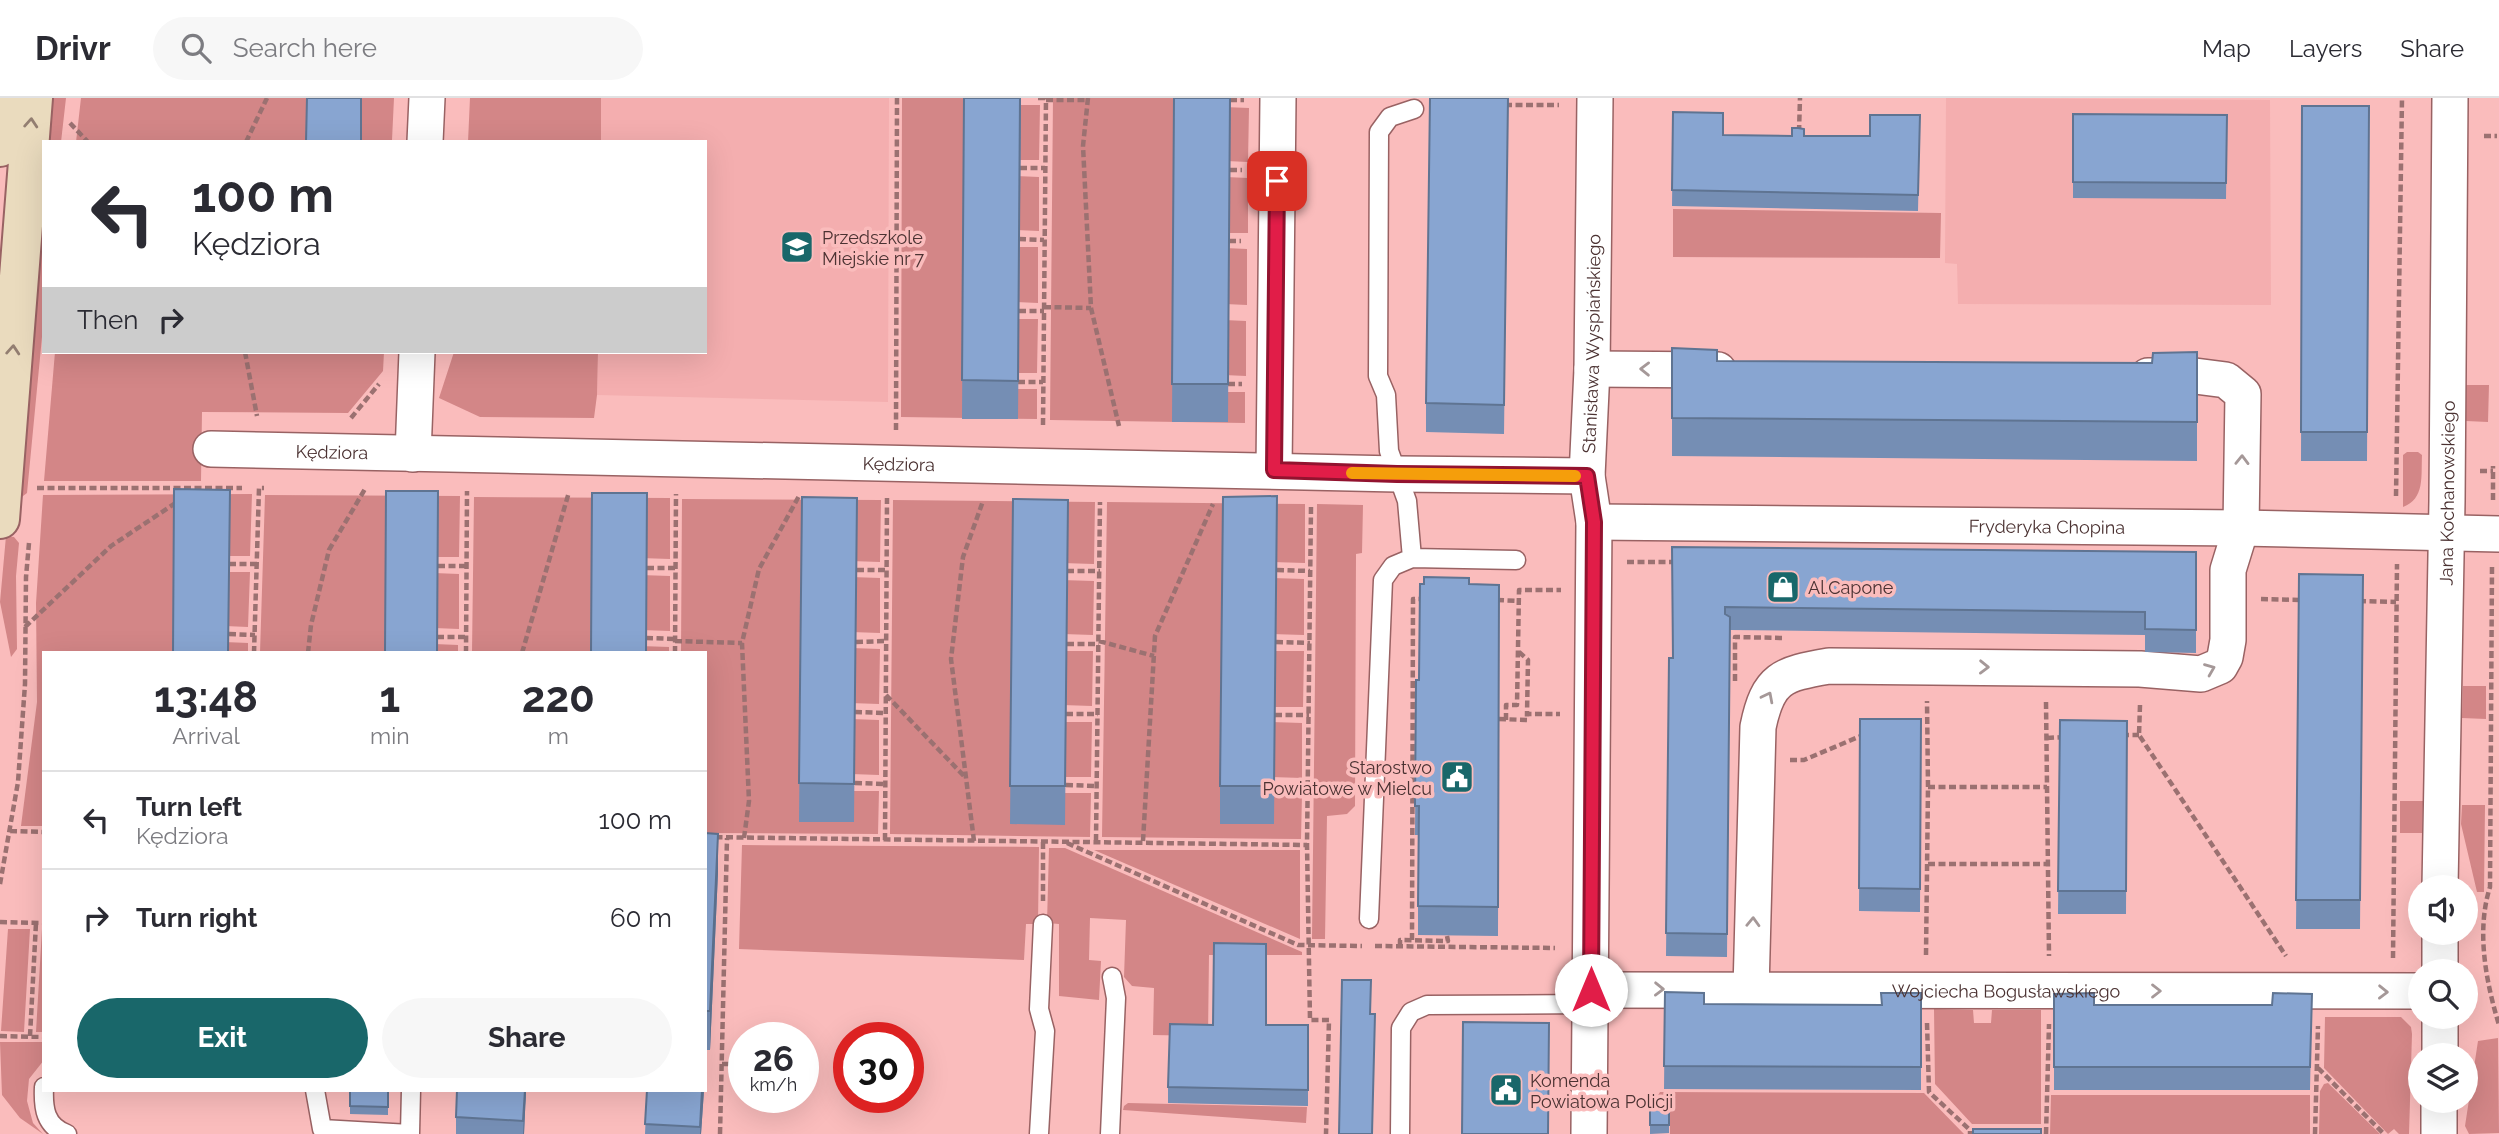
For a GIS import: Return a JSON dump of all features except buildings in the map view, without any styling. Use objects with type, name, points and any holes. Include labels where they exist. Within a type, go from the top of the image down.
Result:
[{"type":"main road","points":[[0,147],[3,98]]},
{"type":"main road","points":[[14,530],[33,98]]},
{"type":"street","points":[[425,140],[427,98]]},
{"type":"street","points":[[1274,470],[1278,98]]},
{"type":"street","name":"Jana Kochanowskiego","points":[[2440,875],[2450,98]]},
{"type":"street","name":"Stanisława Wyspiańskiego","points":[[1578,101],[1592,369],[1587,476],[1594,522],[1589,1134]]},
{"type":"street","points":[[413,454],[417,354]]},
{"type":"street","points":[[1592,369],[1743,370]]},
{"type":"street","points":[[1751,990],[1758,727],[1763,701],[1773,686],[1796,672],[1829,666],[2140,669],[2202,674],[2220,666],[2225,657],[2228,640],[2228,570],[2241,528],[2243,394],[2226,380],[2196,376],[2113,375]]},
{"type":"street","name":"Kędziora","points":[[211,449],[1587,476]]},
{"type":"street","name":"Fryderyka Chopina","points":[[1594,522],[2241,528],[2446,533],[2496,550]]},
{"type":"street","name":"Wojciecha Bogusławskiego","points":[[1591,997],[1751,990],[2408,991]]},
{"type":"street","points":[[2439,1113],[2439,1134]]},
{"type":"lane","points":[[1412,558],[1407,501],[1389,451],[1386,395],[1377,376],[1379,132],[1391,117],[1414,109]]},
{"type":"lane","points":[[1369,919],[1383,580],[1393,566],[1412,558],[1516,560]]},
{"type":"lane","points":[[1040,1134],[1045,1031],[1039,1009],[1043,925]]},
{"type":"lane","points":[[1110,1134],[1116,998],[1112,978]]},
{"type":"lane","points":[[1400,1134],[1401,1028],[1411,1012],[1427,1005],[1591,997]]},
{"type":"lane","points":[[44,1092],[44,1113],[58,1131],[67,1134]]},
{"type":"lane","points":[[315,1092],[317,1132],[410,1134],[411,1092]]},
{"type":"path","points":[[247,140],[267,98]]},
{"type":"path","points":[[897,98],[897,463]]},
{"type":"path","points":[[1038,98],[1088,99],[1083,146],[1091,309],[1119,426]]},
{"type":"path","points":[[1798,144],[1800,98]]},
{"type":"path","points":[[1043,425],[1046,99]]},
{"type":"path","points":[[1498,105],[1578,101]]},
{"type":"path","points":[[70,123],[86,140]]},
{"type":"path","points":[[1020,168],[1045,168]]},
{"type":"path","points":[[1020,239],[1044,240]]},
{"type":"path","points":[[1019,310],[1091,309]]},
{"type":"path","points":[[1018,382],[1043,382]]},
{"type":"path","points":[[323,451],[380,383]]},
{"type":"path","points":[[2493,466],[2493,493],[2499,493]]},
{"type":"path","points":[[25,627],[111,546],[198,488]]},
{"type":"path","points":[[254,651],[259,488]]},
{"type":"path","points":[[308,651],[311,625],[329,550],[365,489]]},
{"type":"path","points":[[466,651],[467,491]]},
{"type":"path","points":[[523,651],[569,492]]},
{"type":"path","points":[[675,651],[677,493]]},
{"type":"path","points":[[744,838],[749,801],[742,643],[759,569],[799,495]]},
{"type":"path","points":[[885,840],[887,496]]},
{"type":"path","points":[[974,841],[951,659],[963,557],[984,497]]},
{"type":"path","points":[[1096,841],[1100,498]]},
{"type":"path","points":[[1311,499],[1308,946],[1310,1020],[1329,1020],[1326,1134]]},
{"type":"path","points":[[1143,841],[1155,635],[1215,500]]},
{"type":"path","points":[[0,884],[19,770],[25,684],[25,627],[14,530]]},
{"type":"path","points":[[2496,550],[2490,887],[2484,905],[2484,956],[2499,1026]]},
{"type":"path","points":[[1632,561],[1687,562]]},
{"type":"path","points":[[229,564],[257,564]]},
{"type":"path","points":[[438,566],[467,566]]},
{"type":"path","points":[[647,568],[676,568]]},
{"type":"path","points":[[857,570],[887,570]]},
{"type":"path","points":[[1277,570],[1310,571]]},
{"type":"path","points":[[1067,571],[1100,571]]},
{"type":"path","points":[[1506,720],[1506,705],[1517,705],[1519,590],[1569,590]]},
{"type":"path","points":[[1412,940],[1413,599],[1427,599]]},
{"type":"path","points":[[2228,599],[2312,600]]},
{"type":"path","points":[[1493,600],[1519,601]]},
{"type":"path","points":[[2351,600],[2396,603]]},
{"type":"path","points":[[229,634],[255,635]]},
{"type":"path","points":[[437,637],[466,637]]},
{"type":"path","points":[[646,638],[742,643]]},
{"type":"path","points":[[856,642],[886,641]]},
{"type":"path","points":[[1067,644],[1099,642],[1154,656]]},
{"type":"path","points":[[1276,642],[1310,643]]},
{"type":"path","points":[[1499,719],[1527,720],[1528,660],[1518,651]]},
{"type":"path","points":[[1926,667],[1926,989],[1929,1091],[1970,1132],[1983,1130]]},
{"type":"path","points":[[2034,1132],[2046,1133],[2049,991],[2046,668]]},
{"type":"path","points":[[886,694],[965,778]]},
{"type":"path","points":[[855,712],[886,713]]},
{"type":"path","points":[[1066,714],[1098,714]]},
{"type":"path","points":[[1527,714],[1568,714]]},
{"type":"path","points":[[1275,715],[1309,715]]},
{"type":"path","points":[[1757,760],[1804,760],[1859,734],[1873,735]]},
{"type":"path","points":[[2113,735],[2139,734],[2318,1010],[2315,1134]]},
{"type":"path","points":[[1914,735],[1927,735]]},
{"type":"path","points":[[2047,738],[2073,737]]},
{"type":"path","points":[[855,783],[885,784]]},
{"type":"path","points":[[1066,785],[1097,786]]},
{"type":"path","points":[[1275,786],[1308,786]]},
{"type":"path","points":[[1928,787],[2047,787]]},
{"type":"path","points":[[9,831],[42,832]]},
{"type":"path","points":[[707,837],[1307,845]]},
{"type":"path","points":[[720,1134],[727,838]]},
{"type":"path","points":[[1043,842],[1043,925]]},
{"type":"path","points":[[1065,842],[1298,945],[1566,948]]},
{"type":"path","points":[[1928,864],[2048,864]]},
{"type":"path","points":[[0,922],[42,923]]},
{"type":"path","points":[[30,1036],[36,923]]},
{"type":"path","points":[[1400,946],[1400,940],[1448,941],[1447,936]]},
{"type":"path","points":[[0,1036],[42,1037]]},
{"type":"path","points":[[722,1064],[728,1064]]},
{"type":"path","points":[[2318,1067],[2384,1134]]},
{"type":"shaded area","points":[[49,98],[66,98],[61,140],[44,140]]},
{"type":"shaded area","points":[[81,98],[394,98],[392,140],[76,140]]},
{"type":"shaded area","points":[[470,98],[601,98],[601,140],[468,140]]},
{"type":"shaded area","name":"Przedszkole Miejskie nr 7","points":[[601,98],[889,98],[888,402],[597,395],[598,354],[707,354],[707,140],[601,140]]},
{"type":"shaded area","points":[[902,98],[1015,98],[1015,105],[1040,105],[1039,160],[1014,160],[1014,176],[1039,177],[1039,231],[1013,230],[1013,247],[1038,247],[1038,303],[1014,302],[1014,319],[1038,319],[1037,373],[1013,373],[1013,389],[1037,389],[1037,419],[901,417]]},
{"type":"shaded area","points":[[1053,98],[1224,98],[1224,107],[1249,108],[1248,162],[1226,161],[1226,177],[1248,178],[1248,233],[1225,233],[1225,248],[1247,249],[1247,305],[1225,304],[1224,320],[1246,321],[1246,376],[1224,375],[1224,392],[1245,392],[1245,423],[1050,420]]},
{"type":"shaded area","points":[[1946,98],[2270,100],[2271,305],[1958,304],[1957,264],[1945,263]]},
{"type":"shaded area","points":[[42,175],[42,337],[27,493],[19,499]]},
{"type":"shaded area","points":[[1673,209],[1941,213],[1940,258],[1673,257]]},
{"type":"shaded area","points":[[55,354],[384,354],[383,371],[348,413],[202,412],[201,481],[44,481]]},
{"type":"shaded area","points":[[453,354],[598,354],[594,418],[480,417],[439,398]]},
{"type":"shaded area","points":[[2466,385],[2489,385],[2488,422],[2466,421]]},
{"type":"shaded area","points":[[2407,452],[2418,452],[2422,455],[2421,479],[2415,498],[2403,507],[2403,455]]},
{"type":"shaded area","points":[[252,494],[250,556],[225,556],[224,572],[250,572],[248,627],[225,626],[224,642],[248,643],[248,651],[42,651],[42,826],[21,826],[37,702],[36,603],[43,495]]},
{"type":"shaded area","points":[[265,495],[460,496],[459,557],[434,557],[434,573],[459,574],[459,629],[434,628],[434,644],[458,645],[458,651],[260,651]]},
{"type":"shaded area","points":[[474,497],[670,498],[670,559],[640,558],[640,575],[670,576],[670,631],[640,630],[640,646],[669,647],[669,651],[472,651]]},
{"type":"shaded area","points":[[682,499],[881,500],[880,562],[851,561],[851,577],[880,578],[880,633],[851,632],[851,648],[880,649],[879,704],[850,703],[850,719],[879,720],[879,775],[851,774],[851,791],[879,791],[878,834],[707,833],[707,651],[681,651]]},
{"type":"shaded area","points":[[893,500],[1095,502],[1094,564],[1062,563],[1061,580],[1094,581],[1093,635],[1063,634],[1063,651],[1093,651],[1092,706],[1062,705],[1062,722],[1092,722],[1091,777],[1062,777],[1062,793],[1091,793],[1090,837],[890,834]]},
{"type":"shaded area","points":[[1107,502],[1305,504],[1305,563],[1272,562],[1272,578],[1304,579],[1304,635],[1271,634],[1271,651],[1304,651],[1303,707],[1271,707],[1271,722],[1302,723],[1302,778],[1271,777],[1270,794],[1302,794],[1301,839],[1102,837]]},
{"type":"shaded area","points":[[1317,504],[1363,505],[1362,553],[1356,554],[1355,806],[1347,814],[1327,816],[1325,939],[1312,939]]},
{"type":"shaded area","points":[[6,536],[14,537],[19,543],[16,576],[17,649],[11,657],[0,602]]},
{"type":"shaded area","points":[[2463,686],[2486,686],[2486,719],[2462,718]]},
{"type":"shaded area","points":[[2400,801],[2423,801],[2422,833],[2400,833]]},
{"type":"shaded area","points":[[2462,805],[2485,805],[2484,892],[2478,892],[2478,875],[2473,875],[2461,824]]},
{"type":"shaded area","points":[[742,845],[1039,847],[1038,924],[1026,924],[1024,960],[739,949]]},
{"type":"shaded area","points":[[1049,848],[1065,848],[1302,952],[1302,955],[1209,955],[1208,1036],[1153,1035],[1154,988],[1132,986],[1124,977],[1126,920],[1090,918],[1089,960],[1101,961],[1099,1000],[1059,996],[1059,924],[1047,923]]},
{"type":"shaded area","points":[[1094,850],[1300,850],[1300,939]]},
{"type":"shaded area","points":[[8,929],[30,929],[24,1032],[1,1031]]},
{"type":"shaded area","points":[[42,929],[42,1032],[36,1032]]},
{"type":"shaded area","points":[[1934,1009],[1973,1010],[1974,1023],[1991,1023],[1992,1010],[2041,1010],[2041,1124],[1972,1124],[1935,1084]]},
{"type":"shaded area","points":[[2325,1017],[2401,1017],[2408,1024],[2408,1029],[2411,1029],[2412,1034],[2412,1043],[2408,1043],[2409,1134],[2399,1134],[2394,1129],[2388,1134],[2324,1068]]},
{"type":"shaded area","points":[[2498,1038],[2499,1133],[2469,1134],[2465,1126],[2467,1113],[2478,1113],[2478,1041]]},
{"type":"shaded area","points":[[0,1042],[42,1042],[42,1063],[29,1079],[27,1101],[33,1123],[43,1134],[20,1118],[2,1095]]},
{"type":"shaded area","points":[[2328,1083],[2380,1134],[2319,1134],[2320,1091],[2324,1084]]},
{"type":"shaded area","points":[[1660,1092],[1924,1093],[1964,1134],[1670,1134],[1670,1111],[1649,1110]]},
{"type":"shaded area","points":[[2051,1095],[2310,1095],[2310,1134],[2050,1134]]},
{"type":"shaded area","points":[[1128,1103],[1307,1107],[1306,1123],[1123,1110]]},
{"type":"slow traffic","points":[[1352,473],[1575,476]]},
{"type":"place","name":"Przedszkole Miejskie nr 7","points":[[797,247]]},
{"type":"place","name":"Al.Capone","points":[[1783,587]]},
{"type":"place","name":"Starostwo Powiatowe w Mielcu","points":[[1457,777]]},
{"type":"place","name":"Komenda Powiatowa Policji","points":[[1506,1090]]},
{"type":"route","points":[[1277,181],[1274,470],[1587,476],[1594,522],[1591,990]]}]
